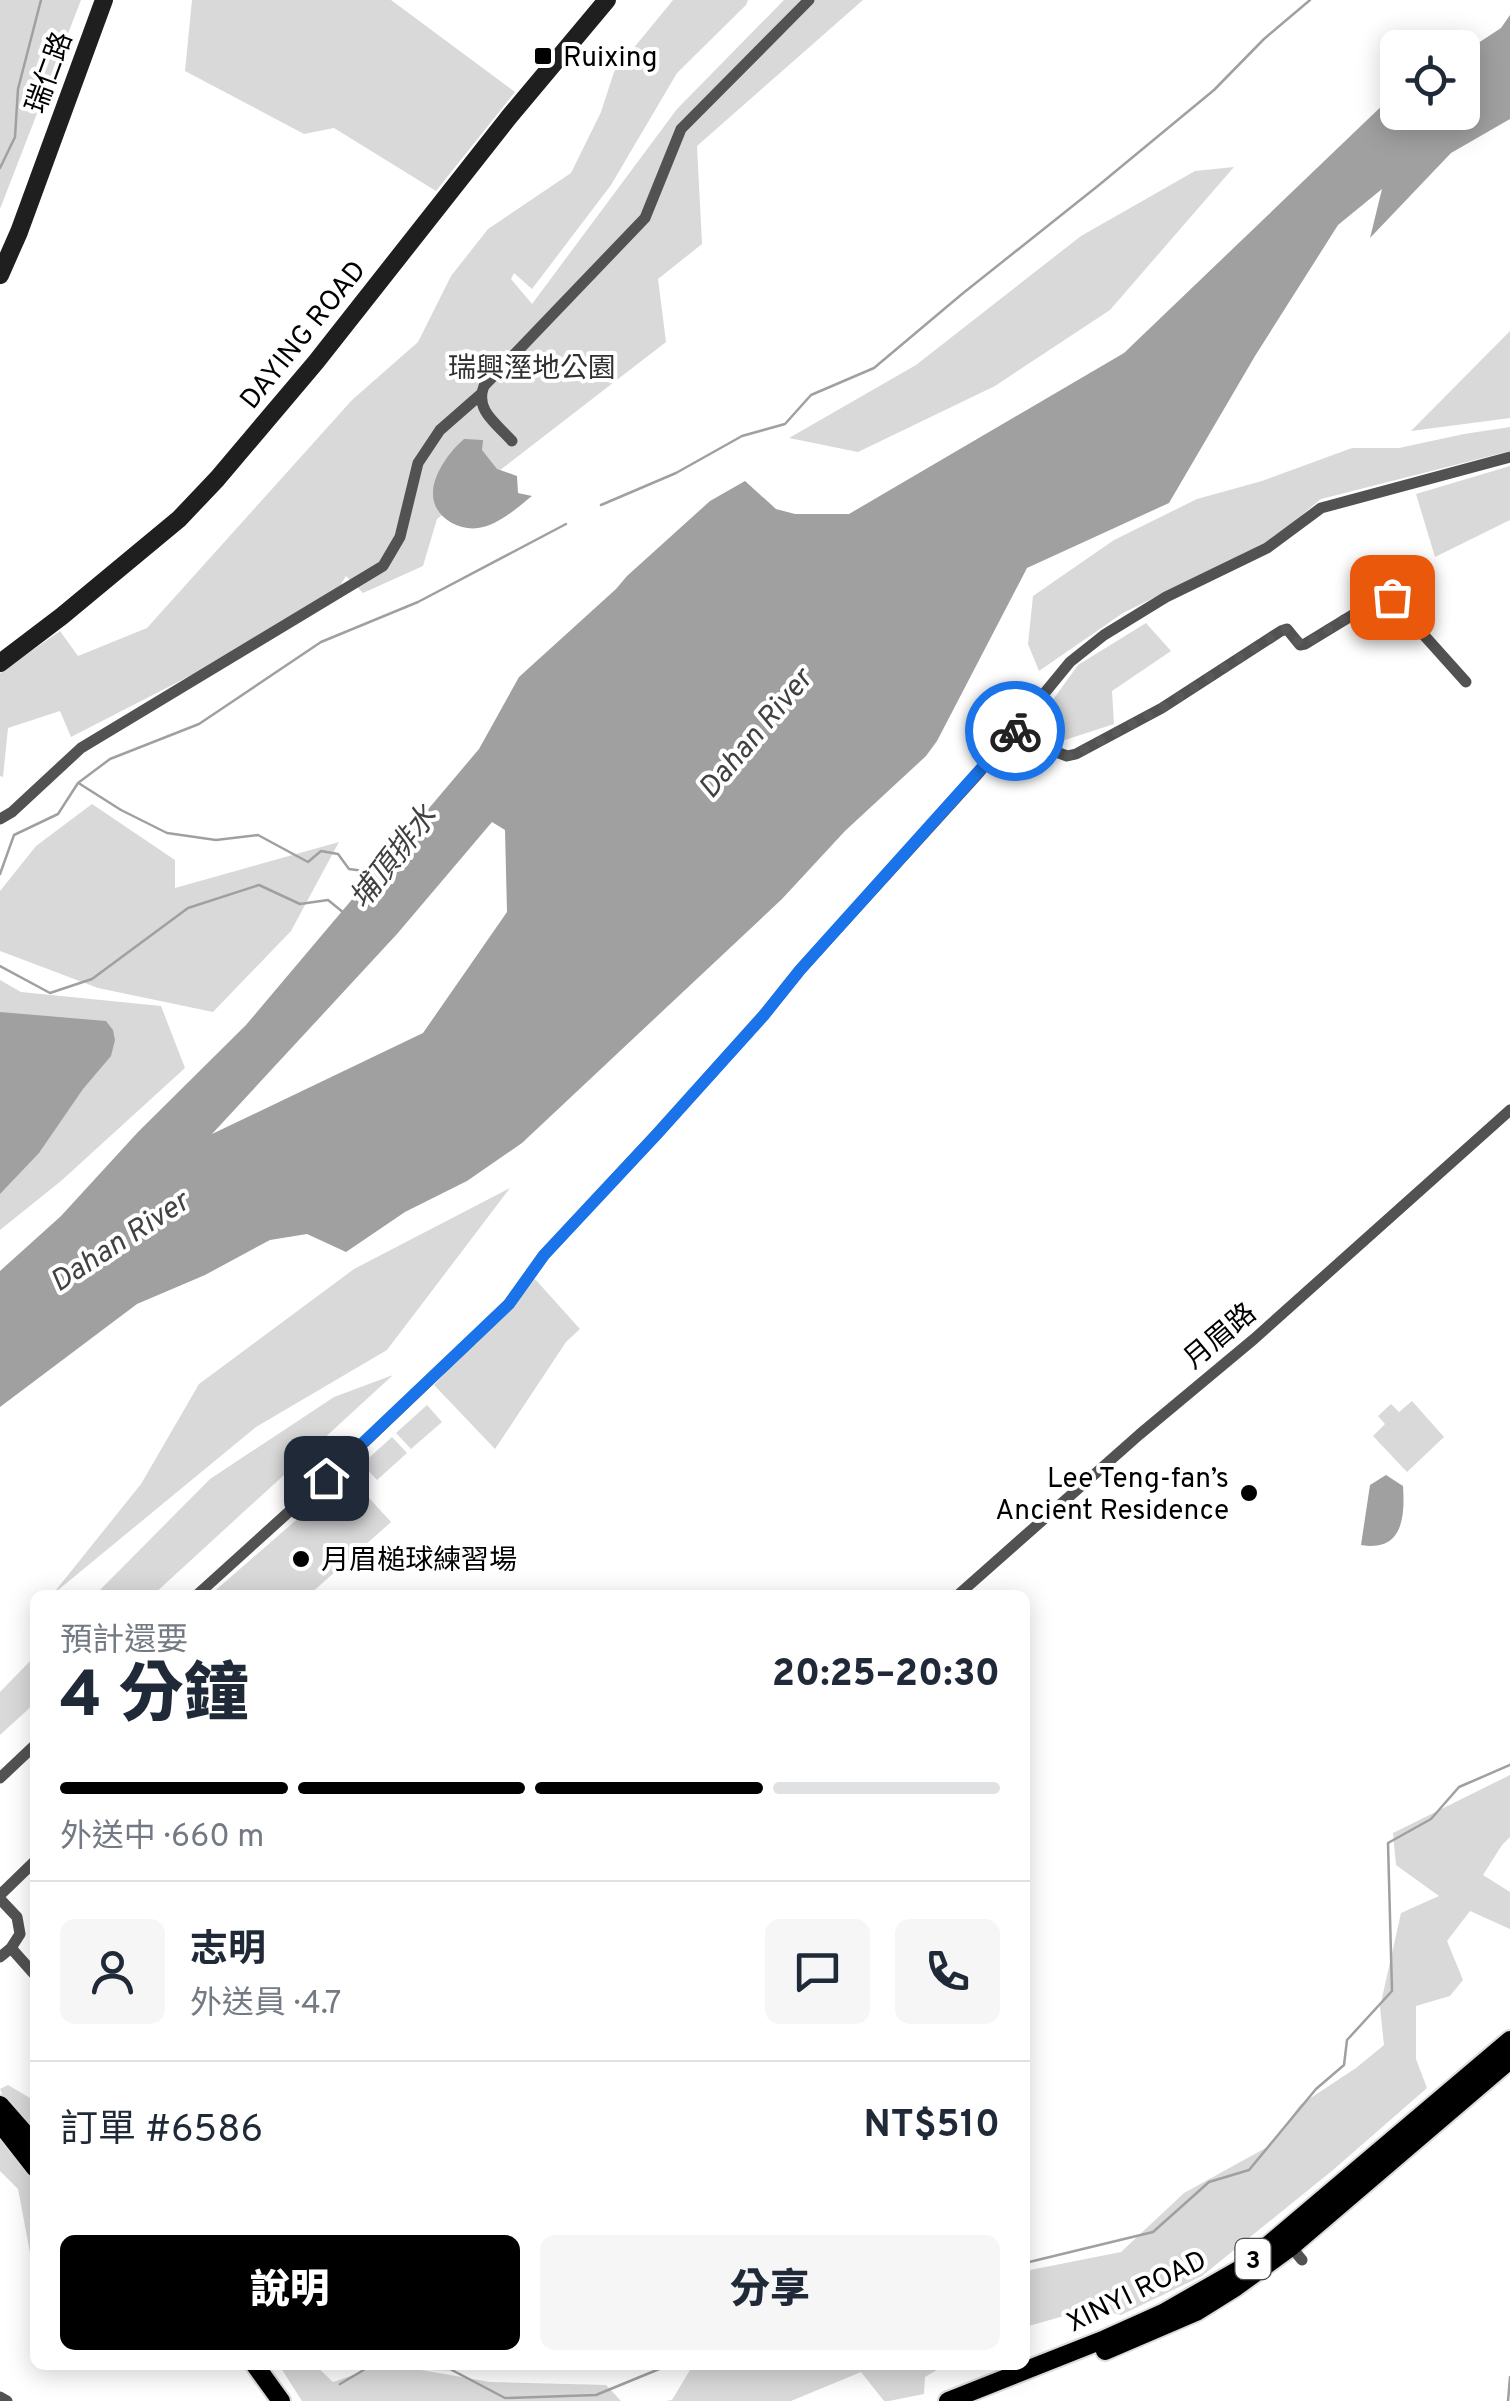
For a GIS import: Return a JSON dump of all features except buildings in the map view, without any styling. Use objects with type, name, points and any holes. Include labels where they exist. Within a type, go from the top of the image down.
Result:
[{"type":"main road","name":"XINYI ROAD","points":[[1030,2369],[1163,2313],[1240,2270],[1292,2248],[1510,2040]]},
{"type":"main road","name":"XINYI ROAD","points":[[979,2401],[1144,2336],[1196,2312],[1236,2287],[1292,2248],[1510,2060]]},
{"type":"main road","points":[[0,2104],[30,2138]]},
{"type":"main road","points":[[0,2123],[30,2162]]},
{"type":"main road","points":[[259,2370],[281,2401]]},
{"type":"main road","points":[[269,2370],[291,2401]]},
{"type":"main road","name":"XINYI ROAD","points":[[948,2401],[1026,2370]]},
{"type":"street","name":"瑞仁路","points":[[0,275],[104,0]]},
{"type":"street","name":"DAYING ROAD","points":[[0,663],[179,519],[217,479],[607,0]]},
{"type":"street","points":[[0,820],[81,748],[383,566],[400,537],[418,463],[440,430],[480,395],[510,358],[645,218],[681,129],[809,0]]},
{"type":"street","points":[[480,395],[481,406],[512,440]]},
{"type":"street","points":[[202,1590],[509,1304],[544,1255],[671,1119],[978,774],[1070,662],[1104,635],[1166,597],[1266,548],[1320,508],[1510,458]]},
{"type":"street","points":[[1025,720],[1059,753],[1076,754],[1162,708],[1281,631],[1287,629],[1300,644],[1305,644],[1387,594],[1466,682]]},
{"type":"street","name":"月眉路","points":[[964,1590],[1254,1339],[1510,1110]]},
{"type":"street","points":[[0,1778],[30,1750]]},
{"type":"street","points":[[0,1957],[20,1934],[17,1917],[0,1897],[30,1866]]},
{"type":"street","points":[[11,1948],[30,1970]]},
{"type":"street","points":[[0,2396],[7,2401]]},
{"type":"green space","points":[[0,0],[81,0],[0,209]]},
{"type":"green space","points":[[192,0],[391,0],[515,92],[436,191],[334,128],[304,134],[185,71]]},
{"type":"green space","name":"瑞興溼地公園","points":[[673,0],[748,0],[677,73],[611,185],[532,289],[514,273],[511,279],[532,304],[677,109],[784,0],[863,0],[697,146],[702,244],[658,279],[666,342],[437,519],[423,566],[363,593],[346,576],[340,586],[211,665],[71,737],[60,711],[8,728],[3,777],[0,776],[0,673],[60,631],[78,656],[147,628],[352,400],[418,342],[451,276],[488,229],[571,173],[601,112],[614,72]]},
{"type":"green space","points":[[1234,167],[1110,310],[995,386],[858,452],[789,438],[916,365],[1081,236],[1195,171]]},
{"type":"green space","points":[[1510,331],[1510,418],[1411,431]]},
{"type":"green space","points":[[1510,427],[1510,451],[1321,499],[1273,539],[1123,613],[1039,671],[1028,644],[1033,596],[1114,540],[1197,499],[1262,481],[1352,448],[1399,448]]},
{"type":"green space","points":[[1510,466],[1510,520],[1435,557],[1416,494]]},
{"type":"green space","points":[[1146,623],[1171,651],[1112,691],[1114,724],[1065,740],[1052,701],[1078,665]]},
{"type":"green space","points":[[92,804],[175,860],[175,888],[339,842],[291,931],[213,1012],[98,988],[0,951],[0,891],[36,846]]},
{"type":"green space","points":[[0,980],[21,992],[161,1006],[185,1068],[61,1181],[0,1230]]},
{"type":"green space","points":[[510,1188],[387,1350],[256,1427],[56,1590],[141,1484],[199,1384],[354,1269]]},
{"type":"green space","points":[[535,1279],[580,1329],[566,1342],[495,1449],[434,1385]]},
{"type":"green space","points":[[393,1375],[158,1590],[100,1590],[210,1479],[334,1397]]},
{"type":"green space","points":[[1412,1401],[1444,1437],[1407,1472],[1373,1436],[1385,1424],[1378,1416],[1391,1404],[1399,1412]]},
{"type":"green space","points":[[427,1405],[442,1422],[411,1449],[396,1433]]},
{"type":"green space","points":[[392,1437],[407,1453],[377,1480],[362,1464]]},
{"type":"green space","name":"月眉槌球練習場","points":[[348,1475],[391,1522],[315,1590],[216,1590]]},
{"type":"green space","points":[[30,1661],[30,1708],[0,1735],[0,1692]]},
{"type":"green space","points":[[1510,1775],[1510,1837],[1483,1875],[1510,1892],[1510,1929],[1470,1911],[1447,1941],[1463,1980],[1450,1996],[1416,2006],[1416,2059],[1427,2088],[1202,2276],[1121,2315],[1092,2308],[1030,2326],[1030,2270],[1121,2252],[1184,2193],[1271,2145],[1300,2105],[1384,2045],[1380,2007],[1401,1913],[1439,1896],[1396,1865],[1393,1833]]},
{"type":"green space","points":[[8,2085],[30,2098],[30,2132],[15,2115],[0,2089]]},
{"type":"green space","points":[[0,2135],[30,2165],[30,2253],[18,2189],[0,2171]]},
{"type":"green space","points":[[282,2370],[320,2370],[333,2382],[368,2370],[422,2370],[490,2382],[606,2385],[621,2401],[302,2401]]},
{"type":"green space","points":[[690,2370],[937,2370],[925,2377],[924,2394],[889,2401],[884,2401],[861,2372],[791,2401],[666,2401],[672,2400]]},
{"type":"water","name":"Dahan River","points":[[1510,15],[1510,119],[1451,153],[1370,238],[1382,189],[1338,225],[1169,503],[1027,568],[926,756],[845,831],[782,899],[522,1143],[467,1181],[405,1212],[346,1252],[307,1234],[270,1240],[205,1275],[137,1304],[0,1407],[0,1271],[61,1216],[138,1132],[246,1025],[479,749],[519,677],[627,576],[710,501],[745,481],[776,509],[795,514],[849,514],[1124,353],[1380,108],[1380,130],[1480,130],[1480,42],[1501,28]],"holes":[[[492,822],[505,830],[507,912],[423,1033],[212,1134],[397,934]]]},
{"type":"water","points":[[464,439],[483,440],[482,450],[497,469],[517,476],[518,493],[532,496],[485,527],[462,527],[448,520],[434,501],[439,471]]},
{"type":"water","points":[[0,1012],[106,1021],[115,1040],[111,1056],[39,1153],[0,1194]]},
{"type":"water","points":[[1386,1475],[1403,1486],[1402,1520],[1386,1543],[1361,1545],[1370,1485]]},
{"type":"waterway","points":[[0,168],[15,137],[18,89],[41,0]]},
{"type":"waterway","points":[[601,505],[676,473],[742,436],[785,424],[811,395],[874,368],[1214,90],[1264,39],[1310,0]]},
{"type":"waterway","points":[[0,874],[14,835],[58,814],[78,783],[110,759],[199,724],[321,642],[418,602],[566,524]]},
{"type":"waterway","points":[[80,784],[167,833],[216,840],[258,835],[308,862],[321,851],[338,854],[349,869],[379,873]]},
{"type":"waterway","name":"埔頂排水","points":[[0,966],[50,993],[92,979],[188,908],[259,885],[300,904],[328,900],[344,913]]},
{"type":"waterway","points":[[1030,2262],[1153,2232],[1209,2182],[1249,2170],[1316,2089],[1344,2065],[1347,2040],[1392,1991],[1388,1843],[1431,1819],[1459,1787],[1510,1765]]},
{"type":"waterway","points":[[340,2384],[364,2370]]},
{"type":"waterway","points":[[452,2370],[505,2398],[596,2395],[657,2370]]},
{"type":"waterway","points":[[1508,2401],[1510,2377]]},
{"type":"way so far","points":[[1015,731],[1025,720],[1059,753],[1076,754],[1162,708],[1281,631],[1287,629],[1300,644],[1305,644],[1381,596],[1392,597]]},
{"type":"place","name":"Ruixing","points":[[543,56]]},
{"type":"place","name":"Lee Teng-fan’s Ancient Residence","points":[[1249,1493]]},
{"type":"place","name":"月眉槌球練習場","points":[[301,1559]]},
{"type":"route","points":[[326,1478],[509,1304],[544,1255],[764,1015],[1015,731]]}]
